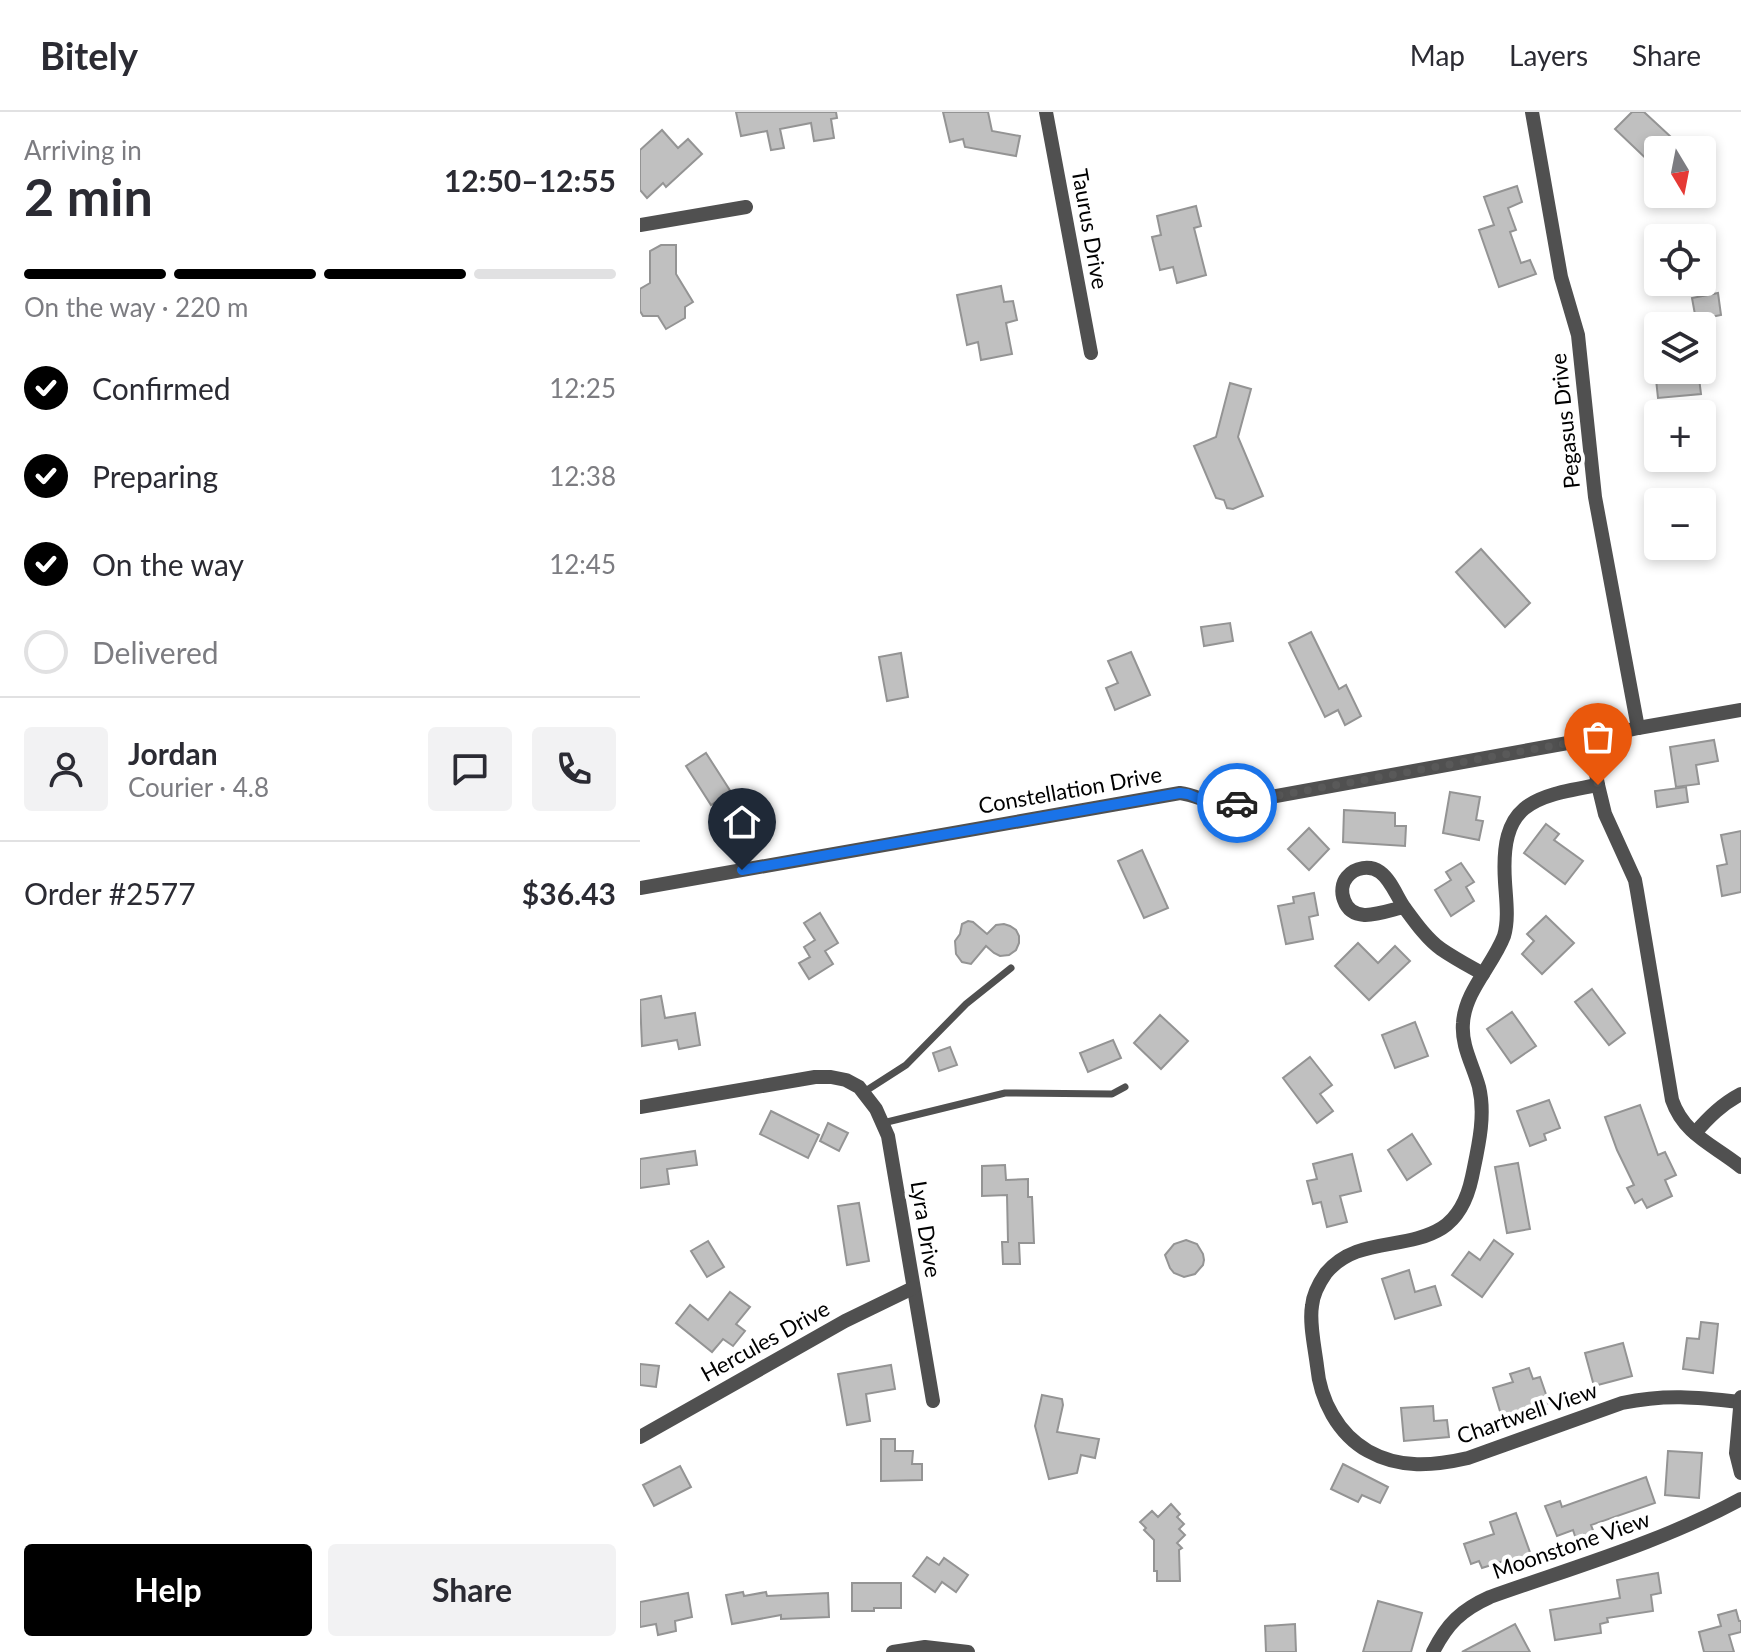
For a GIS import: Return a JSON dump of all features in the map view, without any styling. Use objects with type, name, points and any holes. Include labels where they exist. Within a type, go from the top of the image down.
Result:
[{"type":"street","name":"Taurus Drive","points":[[1046,112],[1091,353]]},
{"type":"street","name":"Pegasus Drive","points":[[1532,112],[1561,277],[1578,335],[1595,497],[1638,728]]},
{"type":"street","points":[[640,225],[746,207]]},
{"type":"street","name":"Constellation Drive","points":[[640,888],[1180,793],[1214,805],[1226,805],[1741,710]]},
{"type":"street","points":[[1590,739],[1609,826],[1637,891],[1672,1100],[1681,1121],[1741,1167]]},
{"type":"street","name":"Chartwell View","points":[[1598,785],[1548,794],[1525,808],[1508,832],[1504,848],[1505,932],[1465,1009],[1463,1020],[1465,1046],[1479,1090],[1482,1122],[1472,1178],[1461,1208],[1443,1227],[1356,1251],[1332,1266],[1322,1279],[1311,1309],[1318,1379],[1338,1424],[1349,1438],[1381,1458],[1402,1464],[1443,1464],[1468,1458],[1622,1403],[1645,1398],[1687,1396],[1741,1400]]},
{"type":"street","points":[[1404,907],[1430,940],[1483,974]]},
{"type":"street","name":"Lyra Drive","points":[[640,1107],[815,1077],[846,1080],[864,1092],[888,1136],[933,1401]]},
{"type":"street","points":[[1695,1133],[1726,1102],[1741,1094]]},
{"type":"street","name":"Hercules Drive","points":[[640,1437],[845,1321],[913,1288]]},
{"type":"street","points":[[1741,1400],[1736,1453],[1741,1473]]},
{"type":"street","name":"Moonstone View","points":[[1433,1652],[1453,1621],[1469,1607],[1693,1524],[1741,1499]]},
{"type":"street","points":[[893,1652],[925,1647],[968,1652]]},
{"type":"lane","points":[[864,1092],[906,1065],[966,1004],[1011,968]]},
{"type":"lane","points":[[883,1123],[1005,1093],[1112,1094],[1125,1087]]},
{"type":"building","points":[[736,112],[836,112],[837,118],[831,119],[834,138],[814,141],[811,123],[780,129],[784,148],[771,150],[767,131],[741,136]]},
{"type":"building","points":[[943,112],[988,112],[992,131],[1020,136],[1016,156],[965,147],[963,139],[950,142]]},
{"type":"building","points":[[1632,112],[1644,112],[1670,136],[1644,136],[1644,157],[1615,129]]},
{"type":"building","points":[[662,130],[678,148],[688,139],[702,154],[666,187],[663,183],[647,198],[640,190],[640,150]]},
{"type":"building","points":[[1517,186],[1522,202],[1508,208],[1516,230],[1510,232],[1521,263],[1530,260],[1536,274],[1499,287],[1479,230],[1494,225],[1484,197]]},
{"type":"building","points":[[1196,206],[1201,226],[1194,228],[1206,275],[1177,283],[1173,267],[1160,270],[1152,237],[1161,235],[1157,216]]},
{"type":"building","points":[[661,245],[676,245],[676,274],[693,302],[685,307],[685,318],[666,329],[658,316],[643,316],[640,311],[640,289],[650,283],[650,251]]},
{"type":"building","points":[[1001,286],[1004,302],[1013,301],[1017,320],[1006,323],[1012,354],[981,360],[978,342],[967,345],[957,295]]},
{"type":"building","points":[[1716,293],[1721,315],[1716,316],[1716,312],[1695,312],[1692,298],[1716,296]]},
{"type":"building","points":[[1230,383],[1251,389],[1238,437],[1263,496],[1233,509],[1227,508],[1224,500],[1216,498],[1194,446],[1216,437]]},
{"type":"building","points":[[1656,384],[1700,384],[1701,394],[1658,398]]},
{"type":"building","points":[[1481,549],[1530,603],[1505,627],[1456,572]]},
{"type":"building","points":[[1230,623],[1233,641],[1204,646],[1201,627]]},
{"type":"building","points":[[1311,632],[1339,689],[1346,685],[1361,716],[1345,725],[1338,710],[1325,717],[1289,643]]},
{"type":"building","points":[[1131,652],[1150,695],[1115,710],[1106,688],[1118,683],[1108,661]]},
{"type":"building","points":[[901,653],[908,697],[887,701],[879,657]]},
{"type":"building","points":[[1714,740],[1718,761],[1696,765],[1699,784],[1676,787],[1670,747]]},
{"type":"building","points":[[706,753],[731,792],[711,805],[686,766]]},
{"type":"building","points":[[1686,787],[1688,802],[1657,807],[1655,791]]},
{"type":"building","points":[[1450,792],[1480,797],[1476,820],[1483,821],[1479,840],[1443,833]]},
{"type":"building","points":[[1344,810],[1395,813],[1395,826],[1406,826],[1405,846],[1343,842]]},
{"type":"building","points":[[1546,824],[1559,834],[1554,840],[1583,861],[1565,884],[1524,853]]},
{"type":"building","points":[[1309,828],[1329,849],[1309,870],[1288,849]]},
{"type":"building","points":[[1741,831],[1741,892],[1722,896],[1717,866],[1727,864],[1721,835]]},
{"type":"building","points":[[1142,850],[1168,908],[1144,918],[1118,861]]},
{"type":"building","points":[[1461,863],[1474,882],[1466,887],[1474,901],[1451,916],[1435,890],[1451,880],[1446,872]]},
{"type":"building","points":[[1314,893],[1318,915],[1309,917],[1313,939],[1286,944],[1278,906],[1294,903],[1293,897]]},
{"type":"building","points":[[820,913],[838,943],[825,951],[833,964],[809,979],[799,963],[810,957],[804,947],[815,940],[804,923]]},
{"type":"building","points":[[1546,916],[1574,943],[1542,974],[1522,954],[1534,941],[1527,934]]},
{"type":"building","points":[[968,921],[987,934],[996,925],[1010,926],[1019,936],[1016,950],[1000,956],[986,946],[971,964],[962,962],[956,954],[955,941],[962,924]]},
{"type":"building","points":[[1358,943],[1378,963],[1395,946],[1410,961],[1369,1000],[1335,966]]},
{"type":"building","points":[[1592,989],[1625,1033],[1609,1045],[1575,1002]]},
{"type":"building","points":[[661,996],[665,1018],[695,1013],[700,1045],[679,1049],[677,1040],[642,1046],[640,1000]]},
{"type":"building","points":[[1512,1012],[1536,1046],[1511,1063],[1487,1029]]},
{"type":"building","points":[[1160,1015],[1188,1041],[1161,1069],[1134,1043]]},
{"type":"building","points":[[1415,1022],[1428,1056],[1395,1068],[1382,1035]]},
{"type":"building","points":[[1113,1040],[1121,1058],[1088,1072],[1080,1053]]},
{"type":"building","points":[[950,1047],[957,1065],[939,1071],[933,1053]]},
{"type":"building","points":[[1310,1057],[1332,1085],[1320,1094],[1333,1111],[1317,1123],[1283,1078]]},
{"type":"building","points":[[1549,1100],[1560,1128],[1544,1134],[1546,1140],[1530,1146],[1517,1111]]},
{"type":"building","points":[[1640,1105],[1658,1155],[1665,1152],[1676,1175],[1665,1180],[1672,1196],[1647,1208],[1642,1199],[1635,1203],[1627,1188],[1634,1185],[1605,1117]]},
{"type":"building","points":[[771,1111],[819,1135],[808,1158],[760,1134]]},
{"type":"building","points":[[828,1123],[848,1133],[839,1151],[820,1141]]},
{"type":"building","points":[[1412,1134],[1431,1164],[1407,1180],[1388,1150]]},
{"type":"building","points":[[695,1151],[697,1165],[667,1169],[669,1184],[640,1188],[640,1159]]},
{"type":"building","points":[[1352,1154],[1361,1191],[1340,1196],[1347,1222],[1327,1227],[1321,1202],[1313,1204],[1307,1181],[1317,1179],[1313,1164]]},
{"type":"building","points":[[1518,1163],[1530,1229],[1507,1233],[1495,1167]]},
{"type":"building","points":[[1005,1165],[1006,1180],[1028,1179],[1028,1197],[1032,1197],[1034,1243],[1019,1243],[1020,1264],[1003,1264],[1002,1242],[1008,1242],[1007,1195],[982,1196],[982,1166]]},
{"type":"building","points":[[859,1203],[869,1261],[847,1265],[838,1206]]},
{"type":"building","points":[[1186,1240],[1197,1244],[1204,1260],[1195,1274],[1184,1277],[1174,1273],[1165,1255],[1174,1244]]},
{"type":"building","points":[[1494,1240],[1513,1254],[1482,1297],[1452,1275],[1469,1252],[1480,1260]]},
{"type":"building","points":[[708,1241],[724,1267],[707,1277],[691,1251]]},
{"type":"building","points":[[1409,1270],[1415,1292],[1435,1286],[1441,1305],[1395,1319],[1382,1279]]},
{"type":"building","points":[[730,1292],[750,1307],[736,1324],[745,1331],[733,1346],[723,1339],[712,1352],[676,1323],[690,1305],[708,1320]]},
{"type":"building","points":[[1701,1322],[1718,1324],[1713,1373],[1683,1369],[1687,1338],[1699,1339]]},
{"type":"building","points":[[1623,1343],[1632,1376],[1594,1386],[1585,1353]]},
{"type":"building","points":[[640,1364],[659,1366],[656,1387],[640,1385]]},
{"type":"building","points":[[891,1365],[895,1389],[866,1394],[870,1421],[847,1425],[838,1374]]},
{"type":"building","points":[[1529,1368],[1533,1379],[1540,1377],[1549,1403],[1502,1418],[1493,1388],[1513,1382],[1510,1374]]},
{"type":"building","points":[[1042,1395],[1062,1399],[1057,1432],[1099,1439],[1095,1458],[1081,1455],[1077,1473],[1049,1479],[1035,1426]]},
{"type":"building","points":[[1433,1406],[1434,1421],[1447,1420],[1449,1437],[1404,1441],[1401,1408]]},
{"type":"building","points":[[881,1439],[895,1439],[895,1451],[913,1451],[912,1464],[922,1464],[922,1480],[881,1481]]},
{"type":"building","points":[[1668,1451],[1702,1453],[1699,1498],[1665,1495]]},
{"type":"building","points":[[1343,1464],[1388,1487],[1380,1503],[1362,1495],[1358,1502],[1331,1489]]},
{"type":"building","points":[[680,1466],[691,1487],[654,1506],[643,1485]]},
{"type":"building","points":[[1646,1477],[1655,1503],[1591,1525],[1594,1533],[1576,1539],[1573,1530],[1557,1536],[1545,1506],[1560,1501],[1562,1507]]},
{"type":"building","points":[[1171,1504],[1184,1524],[1179,1529],[1185,1535],[1177,1543],[1182,1548],[1179,1550],[1180,1581],[1157,1581],[1154,1540],[1140,1522],[1152,1511],[1158,1517]]},
{"type":"building","points":[[1516,1513],[1532,1558],[1506,1567],[1504,1561],[1482,1568],[1479,1561],[1471,1564],[1464,1544],[1494,1534],[1490,1522]]},
{"type":"building","points":[[927,1557],[939,1565],[944,1558],[968,1575],[956,1592],[942,1582],[935,1592],[913,1576]]},
{"type":"building","points":[[1658,1573],[1661,1593],[1651,1595],[1653,1611],[1607,1618],[1608,1622],[1600,1624],[1601,1633],[1555,1640],[1550,1610],[1620,1598],[1617,1580]]},
{"type":"building","points":[[852,1583],[901,1583],[901,1608],[852,1611]]},
{"type":"building","points":[[743,1592],[744,1596],[766,1592],[767,1596],[828,1593],[829,1617],[781,1619],[781,1615],[732,1624],[726,1595]]},
{"type":"building","points":[[688,1593],[692,1617],[675,1621],[676,1631],[658,1635],[656,1624],[640,1627],[640,1602]]},
{"type":"building","points":[[1378,1601],[1422,1613],[1411,1652],[1363,1652]]},
{"type":"building","points":[[1736,1610],[1741,1621],[1741,1632],[1729,1635],[1734,1652],[1704,1652],[1699,1632],[1721,1626],[1718,1615]]},
{"type":"building","points":[[1295,1624],[1296,1652],[1266,1652],[1265,1626]]},
{"type":"building","points":[[1515,1624],[1530,1652],[1462,1652]]},
{"type":"way so far","points":[[1237,803],[1590,739],[1598,785]]},
{"type":"route","points":[[742,870],[1180,793],[1214,805],[1237,803]]}]
